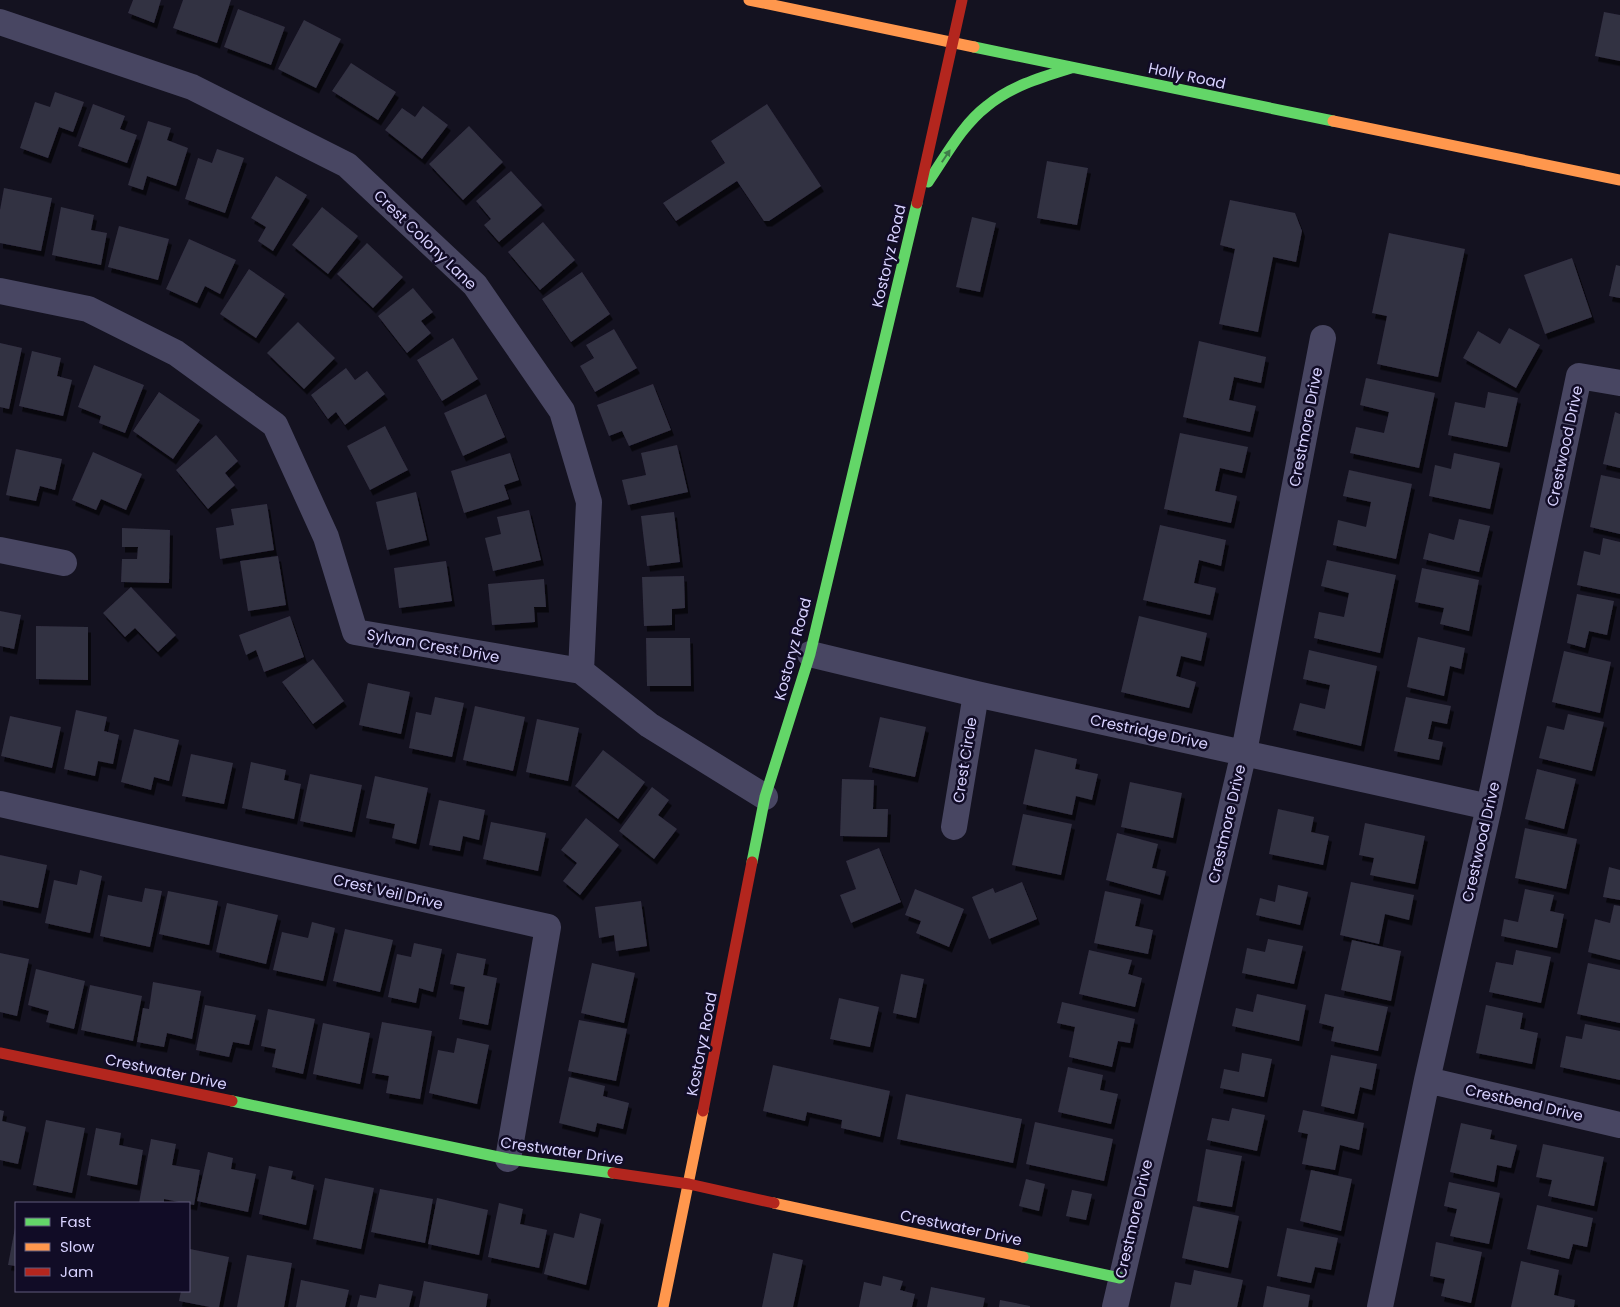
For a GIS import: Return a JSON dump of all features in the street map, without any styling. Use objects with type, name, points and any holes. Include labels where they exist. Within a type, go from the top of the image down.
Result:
[{"type":"main road","name":"Holly Road","points":[[749,0],[1620,180]]},
{"type":"main road","name":"Kostoryz Road","points":[[663,1307],[690,1184],[765,797],[810,654],[919,196],[962,0]]},
{"type":"main road","points":[[919,196],[960,134],[983,108],[1013,89],[1038,78],[1074,67]]},
{"type":"main road","name":"Crestwater Drive","points":[[0,1053],[508,1159],[690,1184],[1120,1278]]},
{"type":"street","name":"Crest Colony Lane","points":[[1,29],[192,87],[347,165],[474,284],[562,411],[589,502],[582,671]]},
{"type":"street","name":"Sylvan Crest Drive","points":[[0,291],[88,309],[176,353],[275,425],[326,536],[355,632],[582,671],[649,724],[765,797]]},
{"type":"street","name":"Crestmore Drive","points":[[1114,1307],[1244,752],[1323,338]]},
{"type":"street","name":"Crestwood Drive","points":[[1380,1307],[1427,1080],[1489,806],[1580,376],[1620,383]]},
{"type":"street","points":[[0,550],[64,563]]},
{"type":"street","name":"Crestridge Drive","points":[[810,654],[976,694],[1489,806]]},
{"type":"street","name":"Crest Circle","points":[[954,827],[976,694]]},
{"type":"street","name":"Crest Veil Drive","points":[[0,804],[548,927],[508,1159]]},
{"type":"street","name":"Crestbend Drive","points":[[1427,1080],[1620,1125]]},
{"type":"building","points":[[133,0],[161,0],[154,23],[128,13]]},
{"type":"building","points":[[183,0],[231,0],[217,43],[173,28]]},
{"type":"building","points":[[238,9],[285,27],[271,65],[224,47]]},
{"type":"building","points":[[1604,12],[1620,15],[1620,61],[1595,56]]},
{"type":"building","points":[[304,20],[341,39],[316,88],[278,69]]},
{"type":"building","points":[[351,63],[396,92],[378,120],[332,91]]},
{"type":"building","points":[[55,92],[84,102],[73,132],[59,127],[48,158],[20,148],[35,102],[50,107]]},
{"type":"building","points":[[93,104],[125,116],[120,129],[137,135],[127,163],[78,146]]},
{"type":"building","points":[[767,104],[821,186],[769,221],[764,221],[737,181],[676,221],[663,203],[725,163],[711,141]]},
{"type":"building","points":[[423,106],[448,125],[422,159],[385,130],[402,108],[415,117]]},
{"type":"building","points":[[148,121],[171,128],[167,140],[188,148],[176,186],[147,176],[143,190],[128,185]]},
{"type":"building","points":[[469,126],[503,162],[463,200],[429,164]]},
{"type":"building","points":[[217,149],[244,158],[225,213],[185,199],[198,158],[212,163]]},
{"type":"building","points":[[1047,161],[1088,168],[1077,225],[1037,218]]},
{"type":"building","points":[[511,171],[542,205],[499,242],[484,225],[491,219],[476,201]]},
{"type":"building","points":[[276,176],[307,195],[273,251],[258,241],[266,227],[251,218]]},
{"type":"building","points":[[4,188],[52,198],[41,251],[0,243],[0,210]]},
{"type":"building","points":[[1230,200],[1295,213],[1302,231],[1296,262],[1273,257],[1258,332],[1219,324],[1235,249],[1220,245]]},
{"type":"building","points":[[61,207],[94,215],[91,230],[107,233],[101,265],[52,255]]},
{"type":"building","points":[[322,207],[358,236],[328,274],[292,245]]},
{"type":"building","points":[[972,217],[996,223],[980,292],[956,287]]},
{"type":"building","points":[[543,222],[575,260],[540,290],[508,252]]},
{"type":"building","points":[[119,226],[169,239],[158,280],[108,267]]},
{"type":"building","points":[[1389,233],[1465,249],[1438,377],[1377,364],[1387,316],[1372,313]]},
{"type":"building","points":[[189,239],[236,260],[220,294],[205,286],[197,303],[166,289]]},
{"type":"building","points":[[367,243],[403,277],[373,308],[337,274]]},
{"type":"building","points":[[1572,258],[1592,317],[1545,334],[1524,275]]},
{"type":"building","points":[[1616,265],[1620,266],[1620,298],[1609,296]]},
{"type":"building","points":[[249,269],[285,294],[256,338],[220,314]]},
{"type":"building","points":[[582,272],[610,314],[571,342],[542,299]]},
{"type":"building","points":[[413,288],[433,312],[421,321],[431,333],[407,353],[378,316]]},
{"type":"building","points":[[298,322],[335,358],[304,389],[267,353]]},
{"type":"building","points":[[1509,328],[1540,345],[1516,388],[1463,358],[1478,331],[1500,344]]},
{"type":"building","points":[[614,329],[637,368],[595,392],[580,366],[594,358],[586,345]]},
{"type":"building","points":[[453,338],[478,379],[442,401],[417,360]]},
{"type":"building","points":[[1199,341],[1266,357],[1261,383],[1234,377],[1229,400],[1256,406],[1250,432],[1183,417]]},
{"type":"building","points":[[0,343],[22,348],[9,409],[0,407]]},
{"type":"building","points":[[32,351],[61,358],[57,376],[72,380],[63,416],[19,406]]},
{"type":"building","points":[[94,365],[144,385],[125,433],[99,423],[101,416],[78,407]]},
{"type":"building","points":[[346,368],[355,380],[367,371],[385,394],[345,425],[336,412],[328,419],[311,395]]},
{"type":"building","points":[[1366,378],[1435,393],[1419,468],[1350,453],[1356,427],[1384,433],[1389,412],[1360,405]]},
{"type":"building","points":[[653,384],[671,430],[629,446],[622,431],[609,436],[597,405]]},
{"type":"building","points":[[159,392],[200,420],[173,459],[133,431]]},
{"type":"building","points":[[1488,392],[1518,398],[1507,447],[1448,435],[1455,402],[1485,408]]},
{"type":"building","points":[[486,394],[505,437],[463,456],[444,413]]},
{"type":"building","points":[[1615,412],[1620,414],[1620,468],[1603,464]]},
{"type":"building","points":[[385,426],[408,470],[370,490],[347,446]]},
{"type":"building","points":[[1180,433],[1248,447],[1242,473],[1220,468],[1215,491],[1237,496],[1231,523],[1164,509]]},
{"type":"building","points":[[216,435],[238,461],[225,473],[235,485],[208,509],[176,470]]},
{"type":"building","points":[[677,445],[688,492],[628,505],[622,480],[646,475],[641,453]]},
{"type":"building","points":[[16,449],[62,459],[55,490],[40,486],[36,501],[6,495]]},
{"type":"building","points":[[93,452],[142,474],[126,510],[101,499],[96,510],[72,500]]},
{"type":"building","points":[[510,453],[519,480],[504,485],[509,499],[464,513],[451,471]]},
{"type":"building","points":[[1454,453],[1500,463],[1490,509],[1429,496],[1435,465],[1451,469]]},
{"type":"building","points":[[1349,470],[1412,484],[1396,559],[1333,545],[1338,520],[1366,527],[1371,502],[1343,496]]},
{"type":"building","points":[[1601,475],[1620,479],[1620,534],[1590,527]]},
{"type":"building","points":[[416,492],[427,540],[387,550],[376,502]]},
{"type":"building","points":[[267,504],[274,550],[220,559],[216,528],[234,525],[231,509]]},
{"type":"building","points":[[529,510],[541,560],[493,571],[485,538],[501,534],[497,517]]},
{"type":"building","points":[[674,512],[680,562],[647,566],[641,516]]},
{"type":"building","points":[[1459,519],[1490,526],[1479,572],[1423,559],[1429,533],[1454,540]]},
{"type":"building","points":[[1160,525],[1226,540],[1221,566],[1199,560],[1194,583],[1216,588],[1210,615],[1143,600]]},
{"type":"building","points":[[122,528],[170,530],[169,583],[121,582],[122,559],[137,559],[138,547],[122,547]]},
{"type":"building","points":[[1603,538],[1620,542],[1620,594],[1577,585],[1584,551],[1600,555]]},
{"type":"building","points":[[278,556],[286,605],[248,611],[240,561]]},
{"type":"building","points":[[1327,560],[1396,575],[1380,653],[1314,638],[1319,612],[1344,617],[1349,593],[1321,586]]},
{"type":"building","points":[[446,561],[452,601],[399,608],[394,568]]},
{"type":"building","points":[[1422,568],[1479,580],[1469,631],[1440,624],[1444,608],[1415,602]]},
{"type":"building","points":[[684,576],[685,608],[672,609],[672,625],[644,626],[642,577]]},
{"type":"building","points":[[544,579],[546,607],[534,607],[535,622],[492,625],[488,584]]},
{"type":"building","points":[[131,587],[176,635],[158,652],[135,628],[125,637],[103,613]]},
{"type":"building","points":[[1577,594],[1614,601],[1607,635],[1589,631],[1585,648],[1567,643]]},
{"type":"building","points":[[0,611],[21,615],[14,649],[0,646]]},
{"type":"building","points":[[290,616],[304,657],[264,672],[256,650],[246,655],[239,635]]},
{"type":"building","points":[[1139,616],[1207,633],[1201,661],[1181,656],[1176,676],[1196,682],[1189,708],[1121,692]]},
{"type":"building","points":[[36,626],[88,627],[88,680],[36,679]]},
{"type":"building","points":[[1418,637],[1465,648],[1461,669],[1450,666],[1444,696],[1407,687]]},
{"type":"building","points":[[646,638],[690,638],[691,686],[647,686]]},
{"type":"building","points":[[1309,650],[1377,666],[1361,746],[1293,730],[1300,703],[1325,709],[1330,685],[1303,679]]},
{"type":"building","points":[[1564,651],[1611,662],[1600,713],[1552,702]]},
{"type":"building","points":[[313,659],[344,701],[313,724],[282,682]]},
{"type":"building","points":[[368,683],[410,692],[401,734],[359,725]]},
{"type":"building","points":[[435,697],[464,703],[452,757],[409,748],[416,712],[431,715]]},
{"type":"building","points":[[1406,697],[1451,706],[1447,724],[1432,721],[1428,739],[1443,742],[1439,760],[1394,751]]},
{"type":"building","points":[[475,706],[525,717],[513,771],[463,760]]},
{"type":"building","points":[[76,710],[107,717],[104,731],[119,735],[113,764],[98,761],[95,776],[64,769]]},
{"type":"building","points":[[1568,714],[1604,722],[1592,771],[1539,758],[1547,726],[1564,730]]},
{"type":"building","points":[[10,716],[61,727],[52,768],[1,756]]},
{"type":"building","points":[[880,717],[926,727],[915,777],[869,767]]},
{"type":"building","points":[[537,719],[579,728],[568,781],[526,772]]},
{"type":"building","points":[[134,729],[179,740],[169,781],[154,777],[151,790],[121,782]]},
{"type":"building","points":[[1035,749],[1077,759],[1075,769],[1098,774],[1092,800],[1076,796],[1072,815],[1023,804]]},
{"type":"building","points":[[603,750],[645,782],[618,819],[575,786]]},
{"type":"building","points":[[191,754],[233,763],[224,804],[182,796]]},
{"type":"building","points":[[251,762],[286,770],[284,780],[301,784],[294,819],[242,808]]},
{"type":"building","points":[[1537,769],[1576,779],[1564,829],[1525,819]]},
{"type":"building","points":[[310,774],[362,785],[352,832],[300,821]]},
{"type":"building","points":[[375,776],[428,788],[416,844],[392,838],[395,824],[366,818]]},
{"type":"building","points":[[842,779],[874,780],[873,809],[888,809],[887,837],[840,836]]},
{"type":"building","points":[[1130,782],[1182,793],[1173,838],[1121,827]]},
{"type":"building","points":[[652,787],[669,800],[658,815],[677,829],[654,859],[619,831]]},
{"type":"building","points":[[439,800],[485,810],[479,840],[463,836],[460,851],[429,845]]},
{"type":"building","points":[[1278,809],[1314,817],[1311,832],[1329,836],[1323,865],[1269,854]]},
{"type":"building","points":[[1023,814],[1072,824],[1061,875],[1012,865]]},
{"type":"building","points":[[586,818],[619,845],[580,895],[563,881],[577,863],[561,850]]},
{"type":"building","points":[[491,822],[546,833],[538,871],[483,859]]},
{"type":"building","points":[[1365,823],[1425,836],[1415,884],[1370,875],[1374,858],[1359,855]]},
{"type":"building","points":[[1525,828],[1577,839],[1566,889],[1515,878]]},
{"type":"building","points":[[1117,833],[1158,844],[1152,868],[1166,871],[1160,895],[1106,880]]},
{"type":"building","points":[[879,848],[901,902],[851,923],[840,895],[856,889],[846,861]]},
{"type":"building","points":[[0,855],[47,865],[38,908],[0,900]]},
{"type":"building","points":[[1609,867],[1620,870],[1620,900],[1603,897]]},
{"type":"building","points":[[80,870],[102,876],[90,933],[45,923],[54,880],[77,885]]},
{"type":"building","points":[[1022,882],[1037,919],[989,939],[972,897],[993,888],[995,893]]},
{"type":"building","points":[[1351,882],[1414,895],[1409,920],[1385,914],[1379,944],[1340,935]]},
{"type":"building","points":[[1278,885],[1308,892],[1300,925],[1256,915],[1260,898],[1275,902]]},
{"type":"building","points":[[145,888],[162,891],[150,947],[100,936],[108,895],[142,902]]},
{"type":"building","points":[[915,889],[964,909],[949,947],[916,933],[921,921],[905,915]]},
{"type":"building","points":[[1525,889],[1554,895],[1550,911],[1564,914],[1557,948],[1501,936],[1504,919],[1518,922]]},
{"type":"building","points":[[168,891],[218,901],[209,945],[159,934]]},
{"type":"building","points":[[1105,891],[1141,899],[1135,926],[1153,930],[1148,954],[1094,943]]},
{"type":"building","points":[[641,901],[647,946],[616,951],[614,935],[599,938],[595,907]]},
{"type":"building","points":[[227,903],[278,915],[266,964],[216,952]]},
{"type":"building","points":[[1614,905],[1620,906],[1620,960],[1588,952],[1595,919],[1610,923]]},
{"type":"building","points":[[312,922],[335,928],[323,981],[273,970],[282,932],[308,938]]},
{"type":"building","points":[[345,929],[393,940],[380,992],[333,981]]},
{"type":"building","points":[[1268,939],[1303,946],[1294,984],[1242,973],[1247,948],[1265,952]]},
{"type":"building","points":[[1352,940],[1401,951],[1391,1001],[1341,990]]},
{"type":"building","points":[[414,943],[442,949],[433,992],[419,988],[416,1003],[388,997],[397,954],[411,957]]},
{"type":"building","points":[[1089,950],[1132,960],[1128,974],[1142,978],[1135,1007],[1079,994]]},
{"type":"building","points":[[1516,950],[1551,957],[1541,1003],[1489,992],[1496,962],[1513,965]]},
{"type":"building","points":[[0,953],[29,959],[17,1016],[0,1012]]},
{"type":"building","points":[[457,953],[486,959],[483,975],[497,978],[488,1025],[459,1019],[465,987],[450,984]]},
{"type":"building","points":[[592,963],[635,973],[624,1023],[581,1013]]},
{"type":"building","points":[[1588,963],[1620,970],[1620,1023],[1577,1014]]},
{"type":"building","points":[[36,969],[85,981],[74,1029],[46,1022],[49,1011],[28,1005]]},
{"type":"building","points":[[901,974],[924,979],[916,1018],[893,1013]]},
{"type":"building","points":[[153,982],[201,991],[192,1039],[167,1033],[164,1047],[137,1042],[143,1008],[149,1009]]},
{"type":"building","points":[[90,985],[142,996],[133,1041],[81,1030]]},
{"type":"building","points":[[1257,994],[1306,1005],[1299,1041],[1232,1026],[1236,1008],[1253,1012]]},
{"type":"building","points":[[1325,994],[1388,1007],[1378,1051],[1331,1041],[1334,1027],[1319,1023]]},
{"type":"building","points":[[839,998],[879,1007],[870,1047],[830,1039]]},
{"type":"building","points":[[1062,1002],[1135,1019],[1130,1043],[1118,1041],[1112,1067],[1069,1057],[1075,1027],[1057,1023]]},
{"type":"building","points":[[205,1005],[256,1015],[249,1045],[233,1042],[229,1057],[196,1050]]},
{"type":"building","points":[[1486,1005],[1523,1013],[1520,1029],[1538,1033],[1532,1064],[1476,1053]]},
{"type":"building","points":[[268,1009],[315,1019],[303,1074],[272,1067],[276,1049],[261,1046]]},
{"type":"building","points":[[579,1020],[627,1029],[616,1081],[568,1071]]},
{"type":"building","points":[[382,1022],[432,1031],[420,1099],[386,1093],[389,1076],[372,1073]]},
{"type":"building","points":[[323,1023],[370,1033],[360,1084],[313,1074]]},
{"type":"building","points":[[1585,1024],[1620,1031],[1620,1080],[1560,1067],[1566,1036],[1582,1039]]},
{"type":"building","points":[[457,1038],[489,1045],[477,1104],[429,1093],[438,1050],[454,1053]]},
{"type":"building","points":[[1242,1053],[1272,1059],[1264,1097],[1220,1088],[1224,1069],[1239,1072]]},
{"type":"building","points":[[1331,1055],[1377,1064],[1372,1090],[1360,1087],[1354,1114],[1321,1106]]},
{"type":"building","points":[[773,1065],[890,1091],[880,1137],[841,1128],[842,1120],[807,1112],[805,1121],[763,1111]]},
{"type":"building","points":[[1068,1067],[1103,1075],[1100,1090],[1118,1094],[1111,1124],[1058,1112]]},
{"type":"building","points":[[569,1077],[605,1086],[603,1096],[629,1103],[623,1129],[597,1123],[595,1132],[559,1123]]},
{"type":"building","points":[[906,1094],[1022,1119],[1013,1163],[897,1139]]},
{"type":"building","points":[[1232,1108],[1265,1115],[1257,1151],[1207,1140],[1212,1118],[1229,1121]]},
{"type":"building","points":[[0,1110],[4,1111],[2,1121],[26,1127],[18,1164],[0,1160]]},
{"type":"building","points":[[1303,1110],[1364,1123],[1359,1150],[1340,1145],[1335,1170],[1302,1164],[1308,1134],[1298,1132]]},
{"type":"building","points":[[46,1120],[85,1128],[72,1193],[33,1185]]},
{"type":"building","points":[[1035,1122],[1113,1139],[1104,1181],[1026,1164]]},
{"type":"building","points":[[1461,1123],[1492,1130],[1490,1139],[1517,1145],[1511,1168],[1497,1165],[1494,1182],[1450,1172]]},
{"type":"building","points":[[96,1128],[121,1133],[119,1145],[143,1150],[137,1185],[87,1175]]},
{"type":"building","points":[[151,1139],[176,1144],[172,1165],[200,1170],[194,1205],[190,1204],[190,1202],[164,1199],[164,1202],[139,1202]]},
{"type":"building","points":[[1543,1144],[1604,1157],[1594,1206],[1548,1196],[1552,1180],[1536,1177]]},
{"type":"building","points":[[1206,1149],[1242,1156],[1232,1207],[1197,1201]]},
{"type":"building","points":[[208,1152],[233,1158],[231,1169],[256,1174],[248,1212],[197,1201]]},
{"type":"building","points":[[269,1166],[293,1171],[291,1179],[314,1185],[306,1225],[259,1214]]},
{"type":"building","points":[[1311,1170],[1352,1179],[1341,1231],[1300,1221]]},
{"type":"building","points":[[325,1178],[374,1188],[361,1249],[313,1239]]},
{"type":"building","points":[[1026,1179],[1045,1184],[1039,1211],[1019,1206]]},
{"type":"building","points":[[1449,1182],[1500,1193],[1489,1244],[1450,1236],[1457,1209],[1444,1206]]},
{"type":"building","points":[[380,1189],[433,1199],[425,1243],[371,1232]]},
{"type":"building","points":[[1072,1190],[1092,1194],[1086,1220],[1066,1216]]},
{"type":"building","points":[[437,1198],[488,1210],[479,1255],[428,1244]]},
{"type":"building","points":[[499,1203],[523,1209],[520,1224],[547,1230],[539,1268],[488,1257]]},
{"type":"building","points":[[1537,1205],[1593,1218],[1587,1247],[1573,1244],[1569,1259],[1527,1249]]},
{"type":"building","points":[[1193,1206],[1239,1216],[1228,1268],[1182,1258]]},
{"type":"building","points":[[580,1213],[601,1219],[586,1285],[544,1274],[554,1233],[574,1238]]},
{"type":"building","points":[[15,1228],[15,1266],[8,1265]]},
{"type":"building","points":[[1287,1228],[1338,1238],[1331,1270],[1315,1267],[1311,1283],[1277,1276]]},
{"type":"building","points":[[1436,1242],[1482,1252],[1471,1303],[1441,1296],[1445,1279],[1430,1276]]},
{"type":"building","points":[[190,1249],[229,1257],[219,1307],[179,1301],[181,1292],[190,1292]]},
{"type":"building","points":[[773,1253],[803,1260],[793,1307],[762,1307]]},
{"type":"building","points":[[247,1255],[292,1263],[284,1307],[237,1307]]},
{"type":"building","points":[[1521,1261],[1559,1270],[1554,1295],[1575,1300],[1574,1307],[1511,1307]]},
{"type":"building","points":[[1194,1270],[1243,1280],[1237,1307],[1170,1307],[1175,1282],[1191,1285]]},
{"type":"building","points":[[883,1276],[903,1281],[900,1290],[915,1294],[912,1307],[859,1307],[864,1282],[881,1286]]},
{"type":"building","points":[[301,1280],[349,1290],[345,1307],[296,1307]]},
{"type":"building","points":[[424,1281],[488,1294],[486,1307],[419,1307]]},
{"type":"building","points":[[379,1284],[413,1291],[409,1307],[357,1307],[360,1295],[376,1298]]},
{"type":"building","points":[[1267,1286],[1310,1295],[1308,1307],[1263,1307]]},
{"type":"building","points":[[931,1287],[985,1298],[983,1307],[927,1307]]},
{"type":"building","points":[[1000,1300],[1030,1306],[1030,1307],[999,1307]]},
{"type":"traffic: fast","points":[[974,47],[1333,121]]},
{"type":"traffic: fast","points":[[928,182],[962,132],[987,106],[1016,88],[1071,68]]},
{"type":"traffic: fast","points":[[752,862],[765,797],[810,654],[917,203]]},
{"type":"traffic: fast","points":[[232,1101],[508,1159],[613,1173]]},
{"type":"traffic: fast","points":[[1023,1257],[1120,1278]]},
{"type":"traffic: slow","points":[[749,0],[974,47]]},
{"type":"traffic: slow","points":[[1333,121],[1620,180]]},
{"type":"traffic: slow","points":[[663,1307],[703,1111]]},
{"type":"traffic: slow","points":[[774,1203],[1023,1257]]},
{"type":"traffic: jam","points":[[917,203],[962,0]]},
{"type":"traffic: jam","points":[[703,1111],[752,862]]},
{"type":"traffic: jam","points":[[0,1053],[232,1101]]},
{"type":"traffic: jam","points":[[613,1173],[689,1184],[774,1203]]}]
